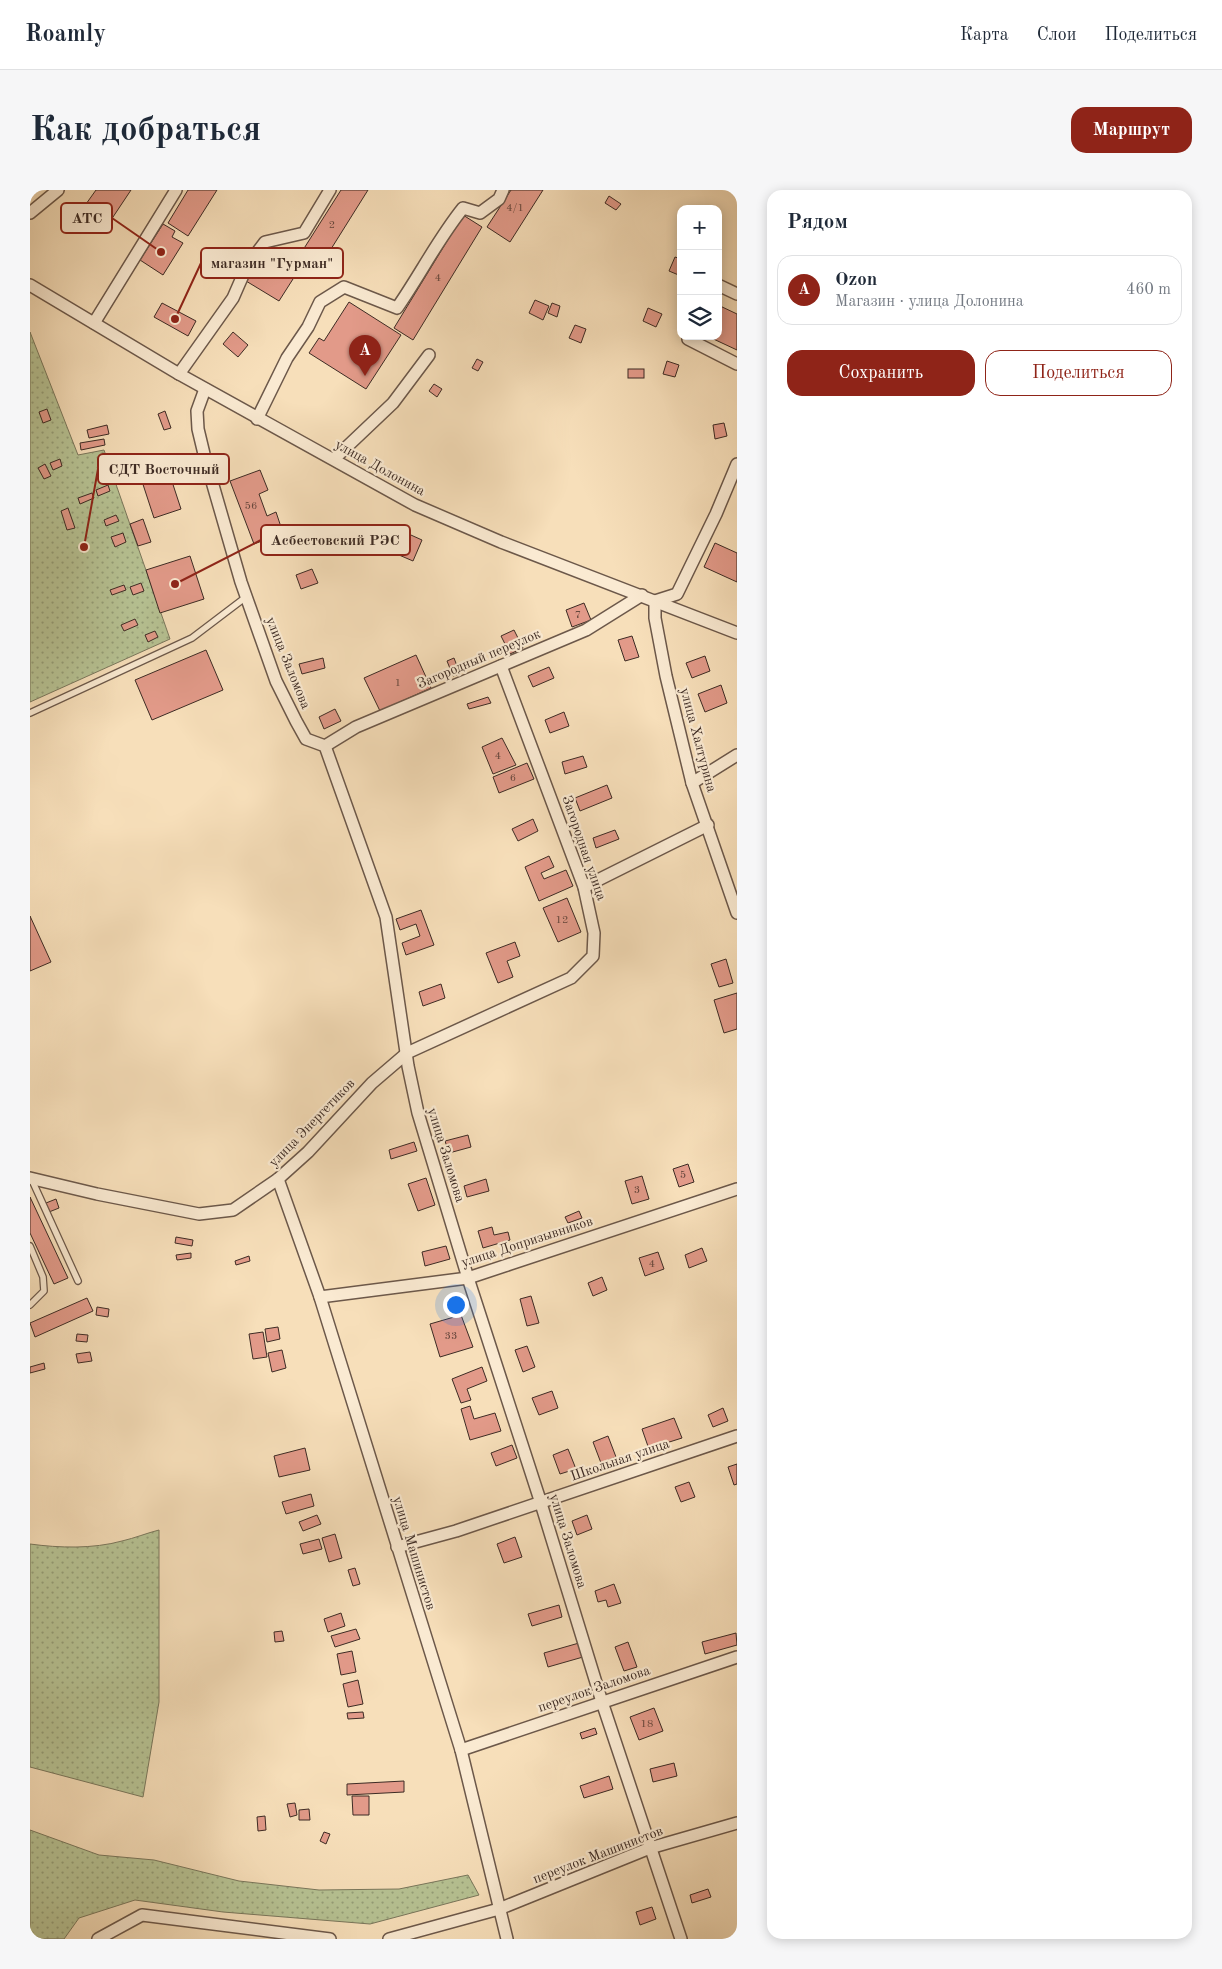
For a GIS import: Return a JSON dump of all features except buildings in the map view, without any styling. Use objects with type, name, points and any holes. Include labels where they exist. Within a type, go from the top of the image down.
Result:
[{"type":"street","points":[[30,212],[58,190]]},
{"type":"street","points":[[94,324],[176,190]]},
{"type":"street","points":[[179,374],[233,298],[247,266],[265,242],[304,233],[330,190]]},
{"type":"street","points":[[257,419],[280,371],[308,327],[320,302],[344,287],[397,308],[416,281],[444,231],[463,208],[480,213],[498,199],[503,190]]},
{"type":"street","name":"улица Долонина","points":[[30,284],[94,324],[257,419],[334,459],[415,505],[501,542],[737,633]]},
{"type":"street","points":[[722,288],[737,294]]},
{"type":"street","points":[[690,340],[737,364]]},
{"type":"street","points":[[334,459],[393,403],[430,355]]},
{"type":"street","name":"улица Заломова","points":[[205,388],[197,411],[198,429],[246,597],[276,681],[296,721],[306,739],[325,746],[386,917],[418,1112],[468,1278],[541,1502],[602,1702],[681,1939]]},
{"type":"street","points":[[655,601],[677,594],[716,514],[737,464]]},
{"type":"street","name":"Загородный переулок","points":[[325,746],[356,727],[586,630],[642,596]]},
{"type":"street","name":"улица Халтурина","points":[[655,601],[655,618],[666,676],[692,783],[737,913]]},
{"type":"street","name":"Загородная улица","points":[[407,1053],[571,978],[593,956],[594,933],[584,887],[501,666]]},
{"type":"street","points":[[692,783],[737,755]]},
{"type":"street","points":[[584,887],[708,825]]},
{"type":"street","name":"улица Энергетиков","points":[[30,1178],[97,1194],[198,1214],[233,1210],[278,1180],[308,1152],[372,1083],[407,1053]]},
{"type":"street","name":"улица Машинистов","points":[[278,1180],[320,1297],[461,1750],[507,1939]]},
{"type":"street","name":"улица Допризывников","points":[[320,1297],[468,1278],[737,1189]]},
{"type":"street","name":"Школьная улица","points":[[397,1547],[456,1531],[737,1436]]},
{"type":"street","name":"переулок Заломова","points":[[461,1750],[737,1657]]},
{"type":"street","name":"переулок Машинистов","points":[[389,1939],[499,1909],[650,1848],[737,1823]]},
{"type":"street","points":[[98,1939],[142,1915],[330,1939]]},
{"type":"lane","points":[[30,713],[192,638],[246,597]]},
{"type":"lane","points":[[30,1178],[78,1281]]},
{"type":"lane","points":[[30,1246],[43,1277],[44,1292],[30,1305]]},
{"type":"green space","points":[[30,332],[78,455],[104,450],[170,639],[30,702]]},
{"type":"green space","points":[[159,1530],[159,1702],[143,1797],[30,1767],[30,1544],[88,1547],[111,1544]]},
{"type":"green space","points":[[30,1830],[99,1855],[154,1860],[239,1881],[319,1890],[399,1889],[468,1875],[479,1895],[370,1924],[223,1912],[135,1900],[79,1918],[64,1939],[30,1939]]},
{"type":"place","name":"АТС","points":[[161,252]]},
{"type":"place","name":"магазин \"Гурман\"","points":[[175,319]]},
{"type":"place","name":"Ozon","points":[[365,376]]},
{"type":"place","name":"СДТ Восточный","points":[[84,547]]},
{"type":"place","name":"Асбестовский РЭС","points":[[175,584]]}]
